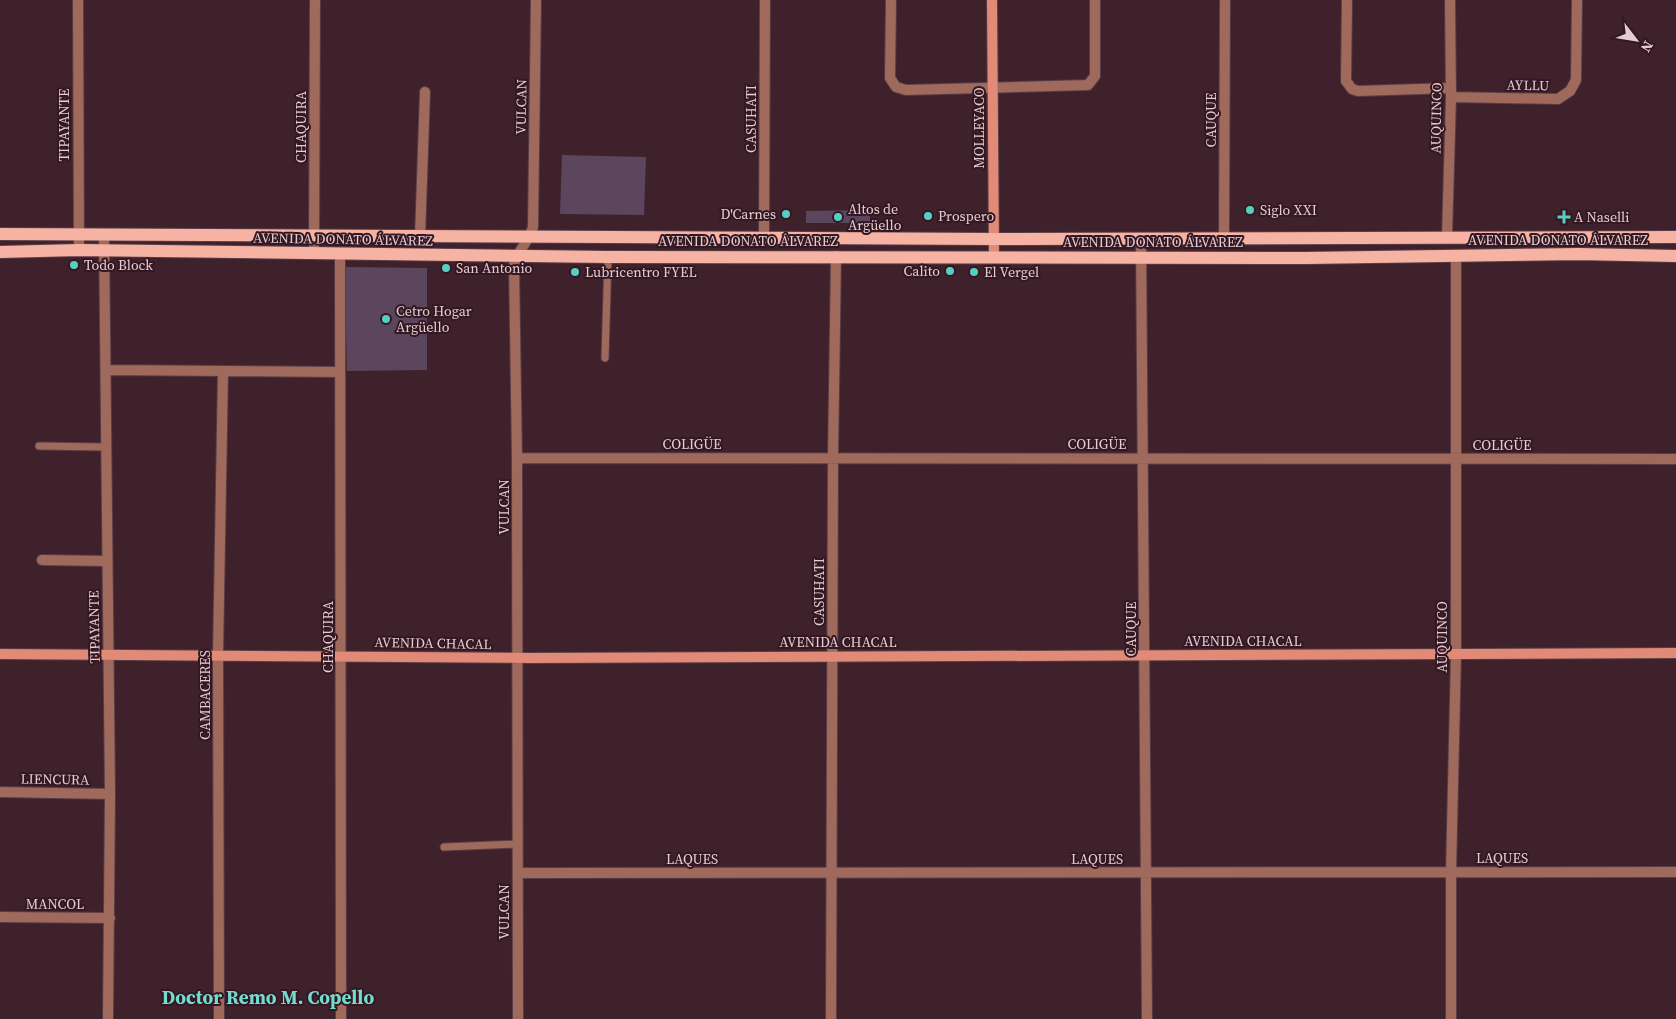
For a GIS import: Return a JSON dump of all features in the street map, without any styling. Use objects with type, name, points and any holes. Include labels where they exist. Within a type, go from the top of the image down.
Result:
[{"type":"main road","name":"MOLLEYACO","points":[[992,0],[994,257]]},
{"type":"main road","name":"AVENIDA DONATO ÁLVAREZ","points":[[0,234],[1224,240],[1447,236],[1676,237]]},
{"type":"main road","name":"AVENIDA DONATO ÁLVAREZ","points":[[0,252],[79,250],[516,256],[1676,256]]},
{"type":"main road","name":"AVENIDA CHACAL","points":[[0,654],[108,656],[218,654],[517,658],[1676,653]]},
{"type":"street","name":"TIPAYANTE","points":[[78,0],[77,233],[79,250]]},
{"type":"street","name":"CHAQUIRA","points":[[314,254],[315,0]]},
{"type":"street","name":"VULCAN","points":[[518,1019],[517,458],[514,264],[516,256],[530,237],[533,227],[536,0]]},
{"type":"street","name":"CASUHATI","points":[[764,238],[765,0]]},
{"type":"street","points":[[891,0],[890,78],[896,87],[906,90],[1088,85],[1095,76],[1095,0]]},
{"type":"street","name":"CAUQUE","points":[[1224,0],[1224,240]]},
{"type":"street","name":"AYLLU","points":[[1347,0],[1346,81],[1352,89],[1358,91],[1451,93],[1558,99],[1570,91],[1576,80],[1577,0]]},
{"type":"street","name":"AUQUINCO","points":[[1447,236],[1451,93],[1450,0]]},
{"type":"street","points":[[420,237],[425,92]]},
{"type":"street","name":"TIPAYANTE","points":[[104,234],[106,561],[110,794],[108,1019]]},
{"type":"street","name":"CAUQUE","points":[[1141,239],[1148,1019]]},
{"type":"street","name":"CHAQUIRA","points":[[340,254],[341,1019]]},
{"type":"street","name":"AUQUINCO","points":[[1450,1019],[1456,654],[1456,255]]},
{"type":"street","name":"CASUHATI","points":[[831,1019],[833,457],[836,256]]},
{"type":"street","points":[[106,370],[340,372]]},
{"type":"street","name":"CAMBACERES","points":[[219,1019],[218,654],[223,371]]},
{"type":"street","name":"COLIGÜE","points":[[517,458],[1676,459]]},
{"type":"street","points":[[42,560],[106,561]]},
{"type":"street","name":"LIENCURA","points":[[0,792],[110,794]]},
{"type":"street","name":"LAQUES","points":[[518,873],[1676,872]]},
{"type":"street","name":"MANCOL","points":[[0,917],[110,918]]},
{"type":"lane","points":[[605,358],[608,256]]},
{"type":"lane","points":[[39,446],[105,447]]},
{"type":"lane","points":[[444,847],[518,844]]},
{"type":"building","points":[[562,155],[646,157],[644,215],[560,214]]},
{"type":"building","name":"Altos de Argüello","points":[[870,210],[870,223],[806,223],[806,211]]},
{"type":"building","name":"Cetro Hogar Argüello","points":[[344,267],[427,268],[427,370],[347,371]]},
{"type":"place","name":"Siglo XXI","points":[[1250,210]]},
{"type":"place","name":"D'Carnes","points":[[786,214]]},
{"type":"place","name":"Prospero","points":[[928,216]]},
{"type":"place","name":"Altos de Argüello","points":[[838,217]]},
{"type":"place","name":"A Naselli","points":[[1564,217]]},
{"type":"place","name":"Todo Block","points":[[74,265]]},
{"type":"place","name":"San Antonio","points":[[446,268]]},
{"type":"place","name":"Calito","points":[[950,271]]},
{"type":"place","name":"Lubricentro FYEL","points":[[575,272]]},
{"type":"place","name":"El Vergel","points":[[974,272]]},
{"type":"place","name":"Cetro Hogar Argüello","points":[[386,319]]},
{"type":"district","name":"Doctor Remo M. Copello","points":[[268,997]]}]
